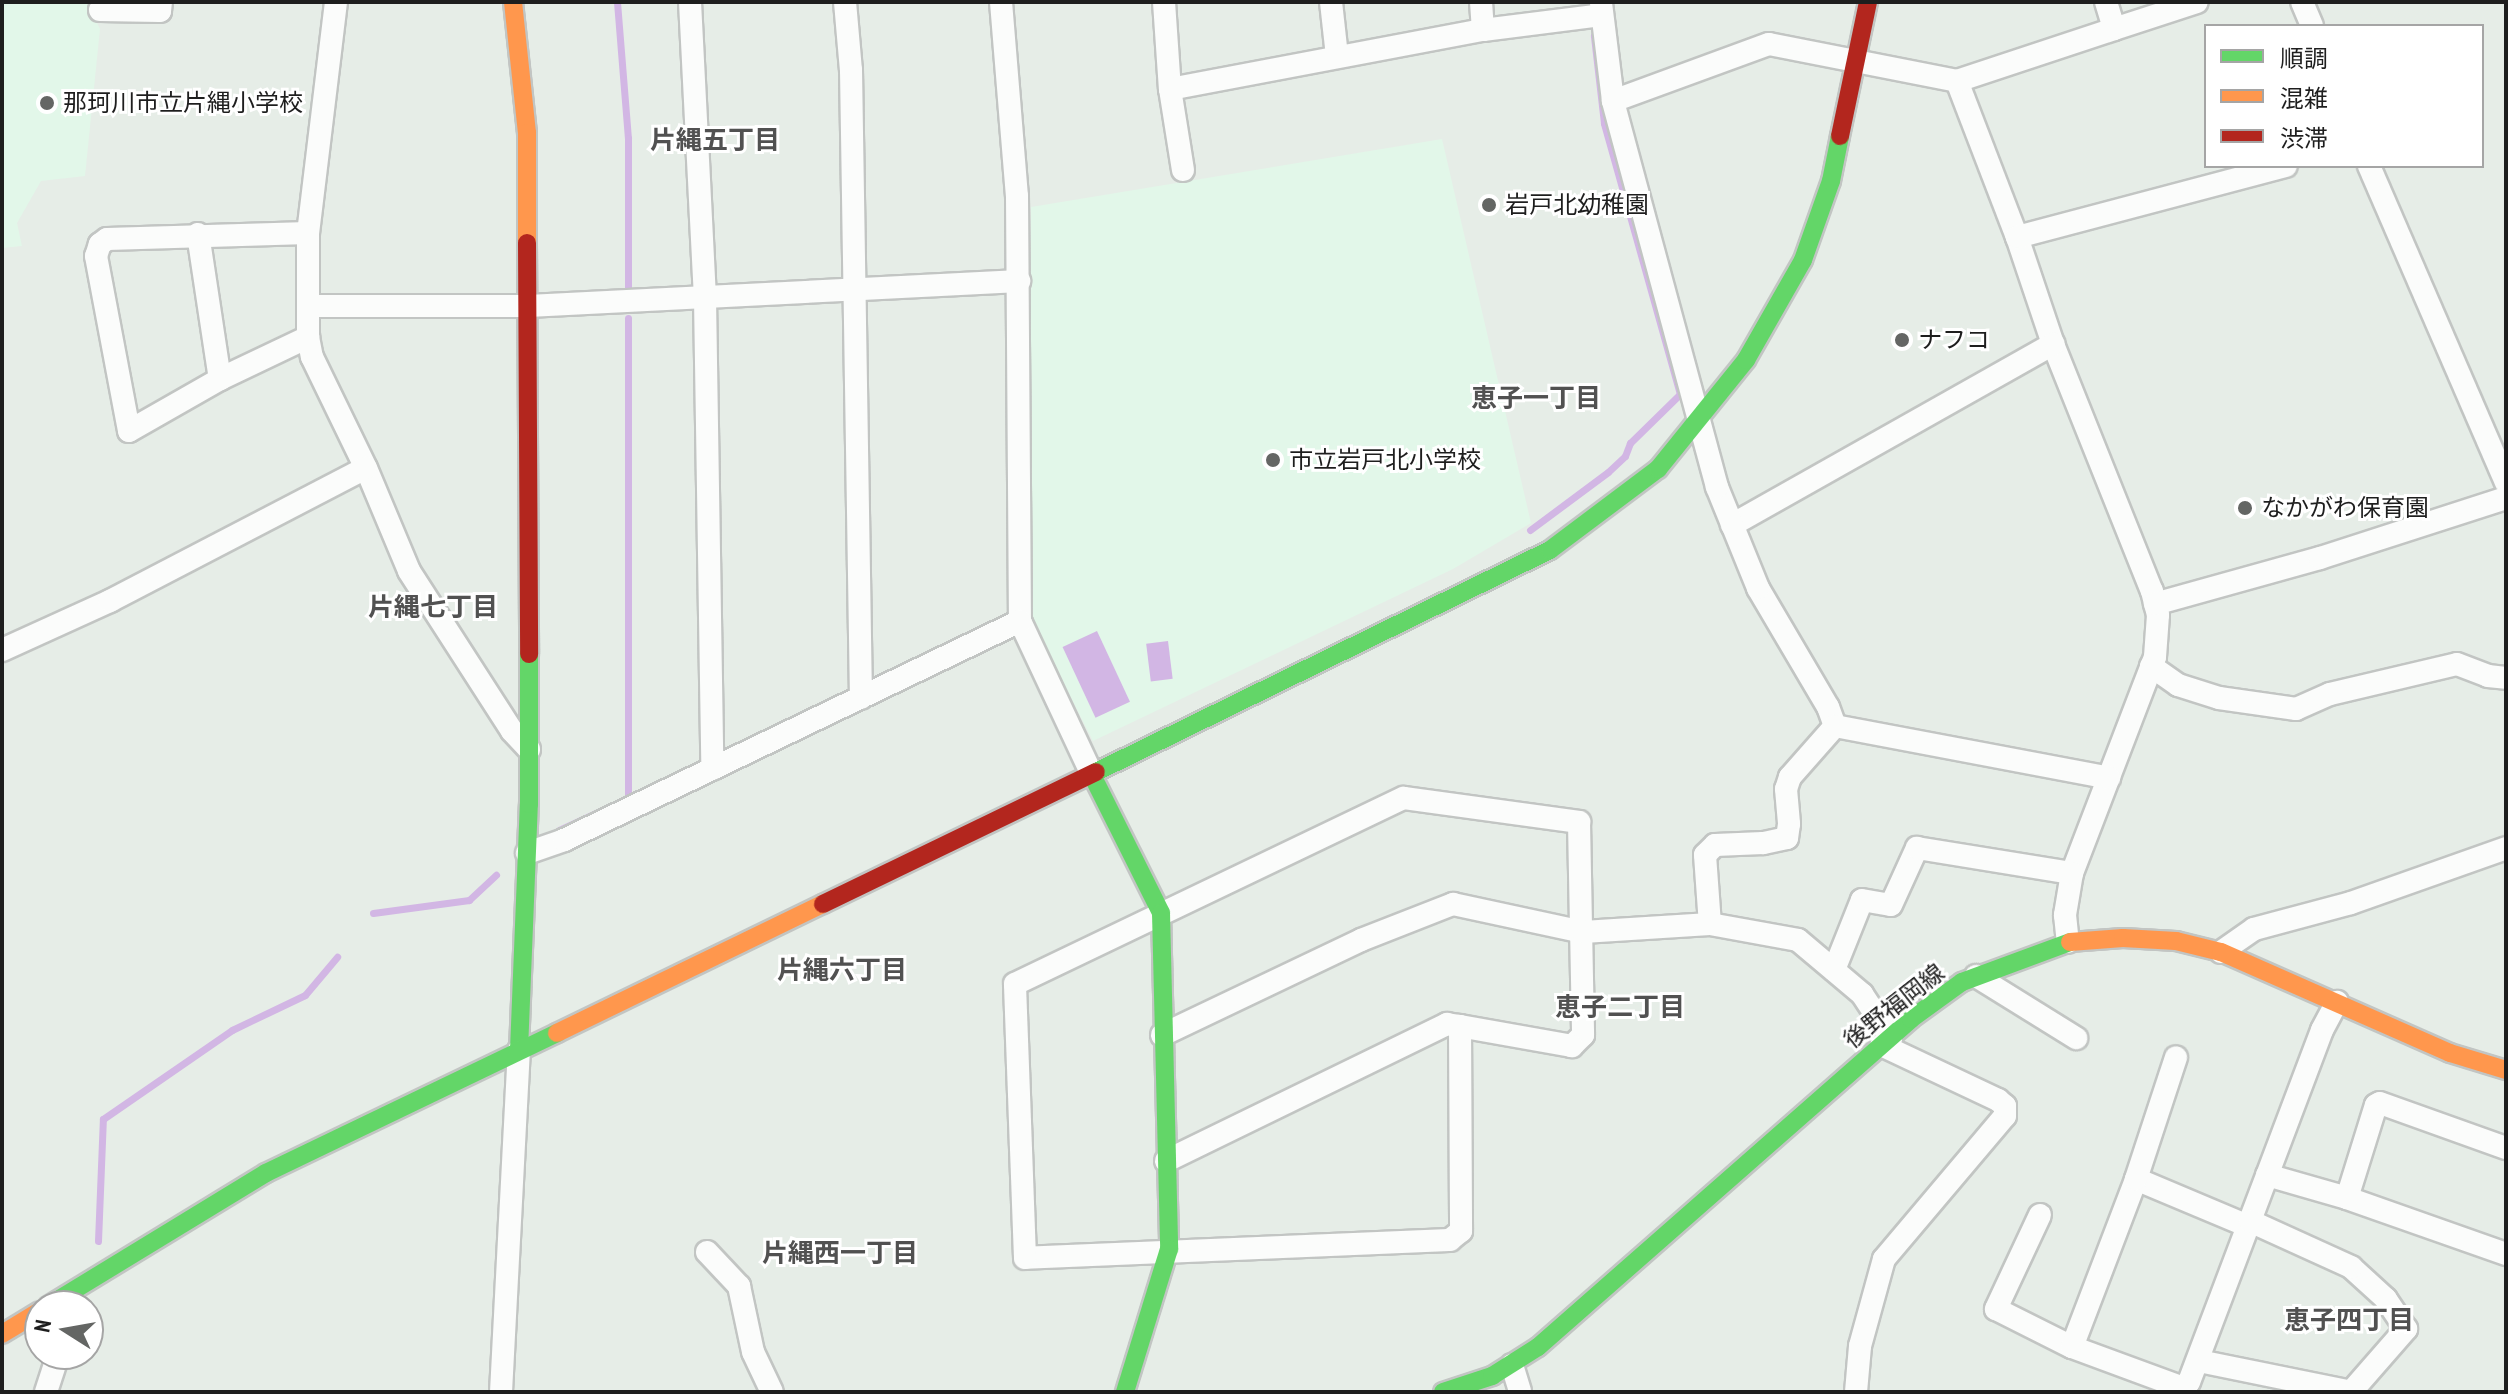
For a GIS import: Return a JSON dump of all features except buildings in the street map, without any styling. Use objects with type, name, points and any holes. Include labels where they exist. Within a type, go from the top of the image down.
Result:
[{"type":"street","points":[[100,10],[160,11],[161,2]]},
{"type":"street","points":[[336,2],[308,233],[308,337],[320,377],[366,468],[409,571],[512,731],[529,749]]},
{"type":"street","points":[[501,1392],[519,1050],[529,749],[527,133],[513,2]]},
{"type":"street","points":[[690,2],[705,298],[712,769]]},
{"type":"street","points":[[845,2],[851,70],[861,698]]},
{"type":"street","points":[[1001,2],[1016,158],[1020,621],[1161,913],[1169,1249],[1125,1392]]},
{"type":"street","points":[[1164,2],[1170,89],[1183,170]]},
{"type":"street","points":[[1331,2],[1337,56]]},
{"type":"street","points":[[1481,2],[1483,30]]},
{"type":"street","points":[[86,1290],[266,1173],[894,867],[1092,775],[1550,550],[1658,469],[1746,360],[1803,260],[1831,181],[1868,2]]},
{"type":"street","points":[[2106,2],[2114,29]]},
{"type":"street","points":[[1613,101],[1769,44],[1957,81],[2197,2]]},
{"type":"street","points":[[2302,2],[2311,24]]},
{"type":"street","points":[[1170,89],[1601,8],[1613,101],[1698,422],[1732,525],[1758,588],[1828,707],[1835,726]]},
{"type":"street","points":[[1957,81],[2017,237],[2053,344],[2158,615],[2151,666],[2072,873],[2065,915],[2068,942]]},
{"type":"street","points":[[2017,237],[2278,168]]},
{"type":"street","points":[[2370,168],[2506,483]]},
{"type":"street","points":[[308,233],[107,239],[100,244],[96,256],[129,431],[220,379],[308,337]]},
{"type":"street","points":[[198,234],[220,379]]},
{"type":"street","points":[[309,306],[528,306],[1019,281]]},
{"type":"street","points":[[1732,525],[2053,344]]},
{"type":"street","points":[[2,650],[110,601],[224,539],[366,468]]},
{"type":"street","points":[[2155,604],[2335,553],[2506,498]]},
{"type":"street","points":[[527,853],[564,840],[1020,621]]},
{"type":"street","points":[[2151,666],[2178,685],[2219,698],[2296,709],[2330,694],[2457,664],[2488,676],[2506,678]]},
{"type":"street","points":[[1835,726],[2109,778]]},
{"type":"street","points":[[1710,924],[1705,855],[1715,845],[1763,843],[1787,838],[1786,789],[1790,777],[1835,726]]},
{"type":"street","points":[[1166,1161],[1447,1024],[1460,1026],[1572,1046],[1579,1043],[1583,1035],[1583,932],[1579,822],[1404,798],[1015,984],[1025,1258],[1169,1249],[1450,1240],[1461,1231],[1460,1026]]},
{"type":"street","points":[[1834,970],[1862,900],[1891,905],[1917,848],[2072,873]]},
{"type":"street","points":[[2221,952],[2254,929],[2351,903],[2506,848]]},
{"type":"street","points":[[1162,1035],[1361,940],[1453,904],[1583,932],[1710,924],[1798,940],[1862,994],[1886,1042],[2005,1106],[2005,1116],[1884,1259],[1860,1346],[1856,1392]]},
{"type":"street","name":"後野福岡線","points":[[1443,1392],[1512,1365],[1572,1318],[1886,1042],[1962,982],[2068,942],[2123,938],[2176,941],[2221,952],[2450,1053],[2506,1070]]},
{"type":"street","points":[[1976,976],[2076,1038]]},
{"type":"street","points":[[2040,1215],[1996,1309],[2072,1347],[2181,1387],[2189,1382],[2322,1030],[2337,1002]]},
{"type":"street","points":[[2072,1347],[2136,1179],[2176,1057]]},
{"type":"street","points":[[2347,1198],[2376,1105],[2380,1103],[2506,1148]]},
{"type":"street","points":[[2267,1175],[2347,1198],[2506,1254]]},
{"type":"street","points":[[2136,1179],[2351,1267],[2386,1299],[2406,1329],[2351,1392],[2199,1361]]},
{"type":"street","points":[[707,1252],[739,1286],[753,1352],[772,1392]]},
{"type":"street","points":[[2,1334],[24,1321]]},
{"type":"street","points":[[1512,1365],[1520,1392]]},
{"type":"street","points":[[46,1392],[53,1370]]},
{"type":"shaded area","name":"那珂川市立片縄小学校","points":[[2,2],[87,2],[100,29],[85,176],[41,181],[17,223],[22,246],[2,248]]},
{"type":"shaded area","name":"市立岩戸北小学校","points":[[1442,139],[1531,523],[1453,569],[1093,741],[1031,620],[1031,207]]},
{"type":"shaded area","points":[[1097,631],[1130,702],[1096,718],[1063,647]]},
{"type":"shaded area","points":[[1168,641],[1173,679],[1151,681],[1146,644]]},
{"type":"waterway","points":[[617,2],[628,138],[628,290]]},
{"type":"waterway","points":[[1530,530],[1608,472],[1625,456],[1630,443],[1680,394],[1604,123],[1594,36]]},
{"type":"waterway","points":[[623,800],[628,797],[628,318]]},
{"type":"waterway","points":[[559,830],[604,809]]},
{"type":"waterway","points":[[373,913],[469,900],[496,875]]},
{"type":"waterway","points":[[98,1241],[103,1119],[232,1030],[305,995],[337,957]]},
{"type":"traffic: fast","points":[[1096,772],[1550,550],[1658,469],[1746,360],[1803,260],[1831,181],[1840,136]]},
{"type":"traffic: fast","points":[[519,1050],[529,804],[529,654]]},
{"type":"traffic: fast","points":[[1092,775],[1161,913],[1169,1249],[1125,1392]]},
{"type":"traffic: fast","points":[[1443,1392],[1492,1376],[1538,1347],[1911,1019],[1962,982],[2070,942]]},
{"type":"traffic: fast","points":[[74,1290],[266,1173],[557,1033]]},
{"type":"traffic: slow","points":[[513,2],[527,133],[527,243]]},
{"type":"traffic: slow","points":[[557,1033],[823,904]]},
{"type":"traffic: slow","points":[[2070,942],[2123,938],[2176,941],[2221,952],[2450,1053],[2506,1070]]},
{"type":"traffic: slow","points":[[2,1334],[24,1321]]},
{"type":"traffic: jam","points":[[1840,136],[1868,2]]},
{"type":"traffic: jam","points":[[527,243],[529,654]]},
{"type":"traffic: jam","points":[[823,904],[1096,772]]},
{"type":"place","name":"那珂川市立片縄小学校","points":[[47,103]]},
{"type":"place","name":"岩戸北幼稚園","points":[[1489,205]]},
{"type":"place","name":"ナフコ","points":[[1902,340]]},
{"type":"place","name":"市立岩戸北小学校","points":[[1273,460]]},
{"type":"place","name":"なかがわ保育園","points":[[2245,508]]},
{"type":"district","name":"片縄五丁目","points":[[715,140]]},
{"type":"district","name":"恵子一丁目","points":[[1536,398]]},
{"type":"district","name":"片縄七丁目","points":[[433,607]]},
{"type":"district","name":"片縄六丁目","points":[[842,970]]},
{"type":"district","name":"恵子二丁目","points":[[1620,1007]]},
{"type":"district","name":"片縄西一丁目","points":[[840,1253]]},
{"type":"district","name":"恵子四丁目","points":[[2349,1320]]}]
